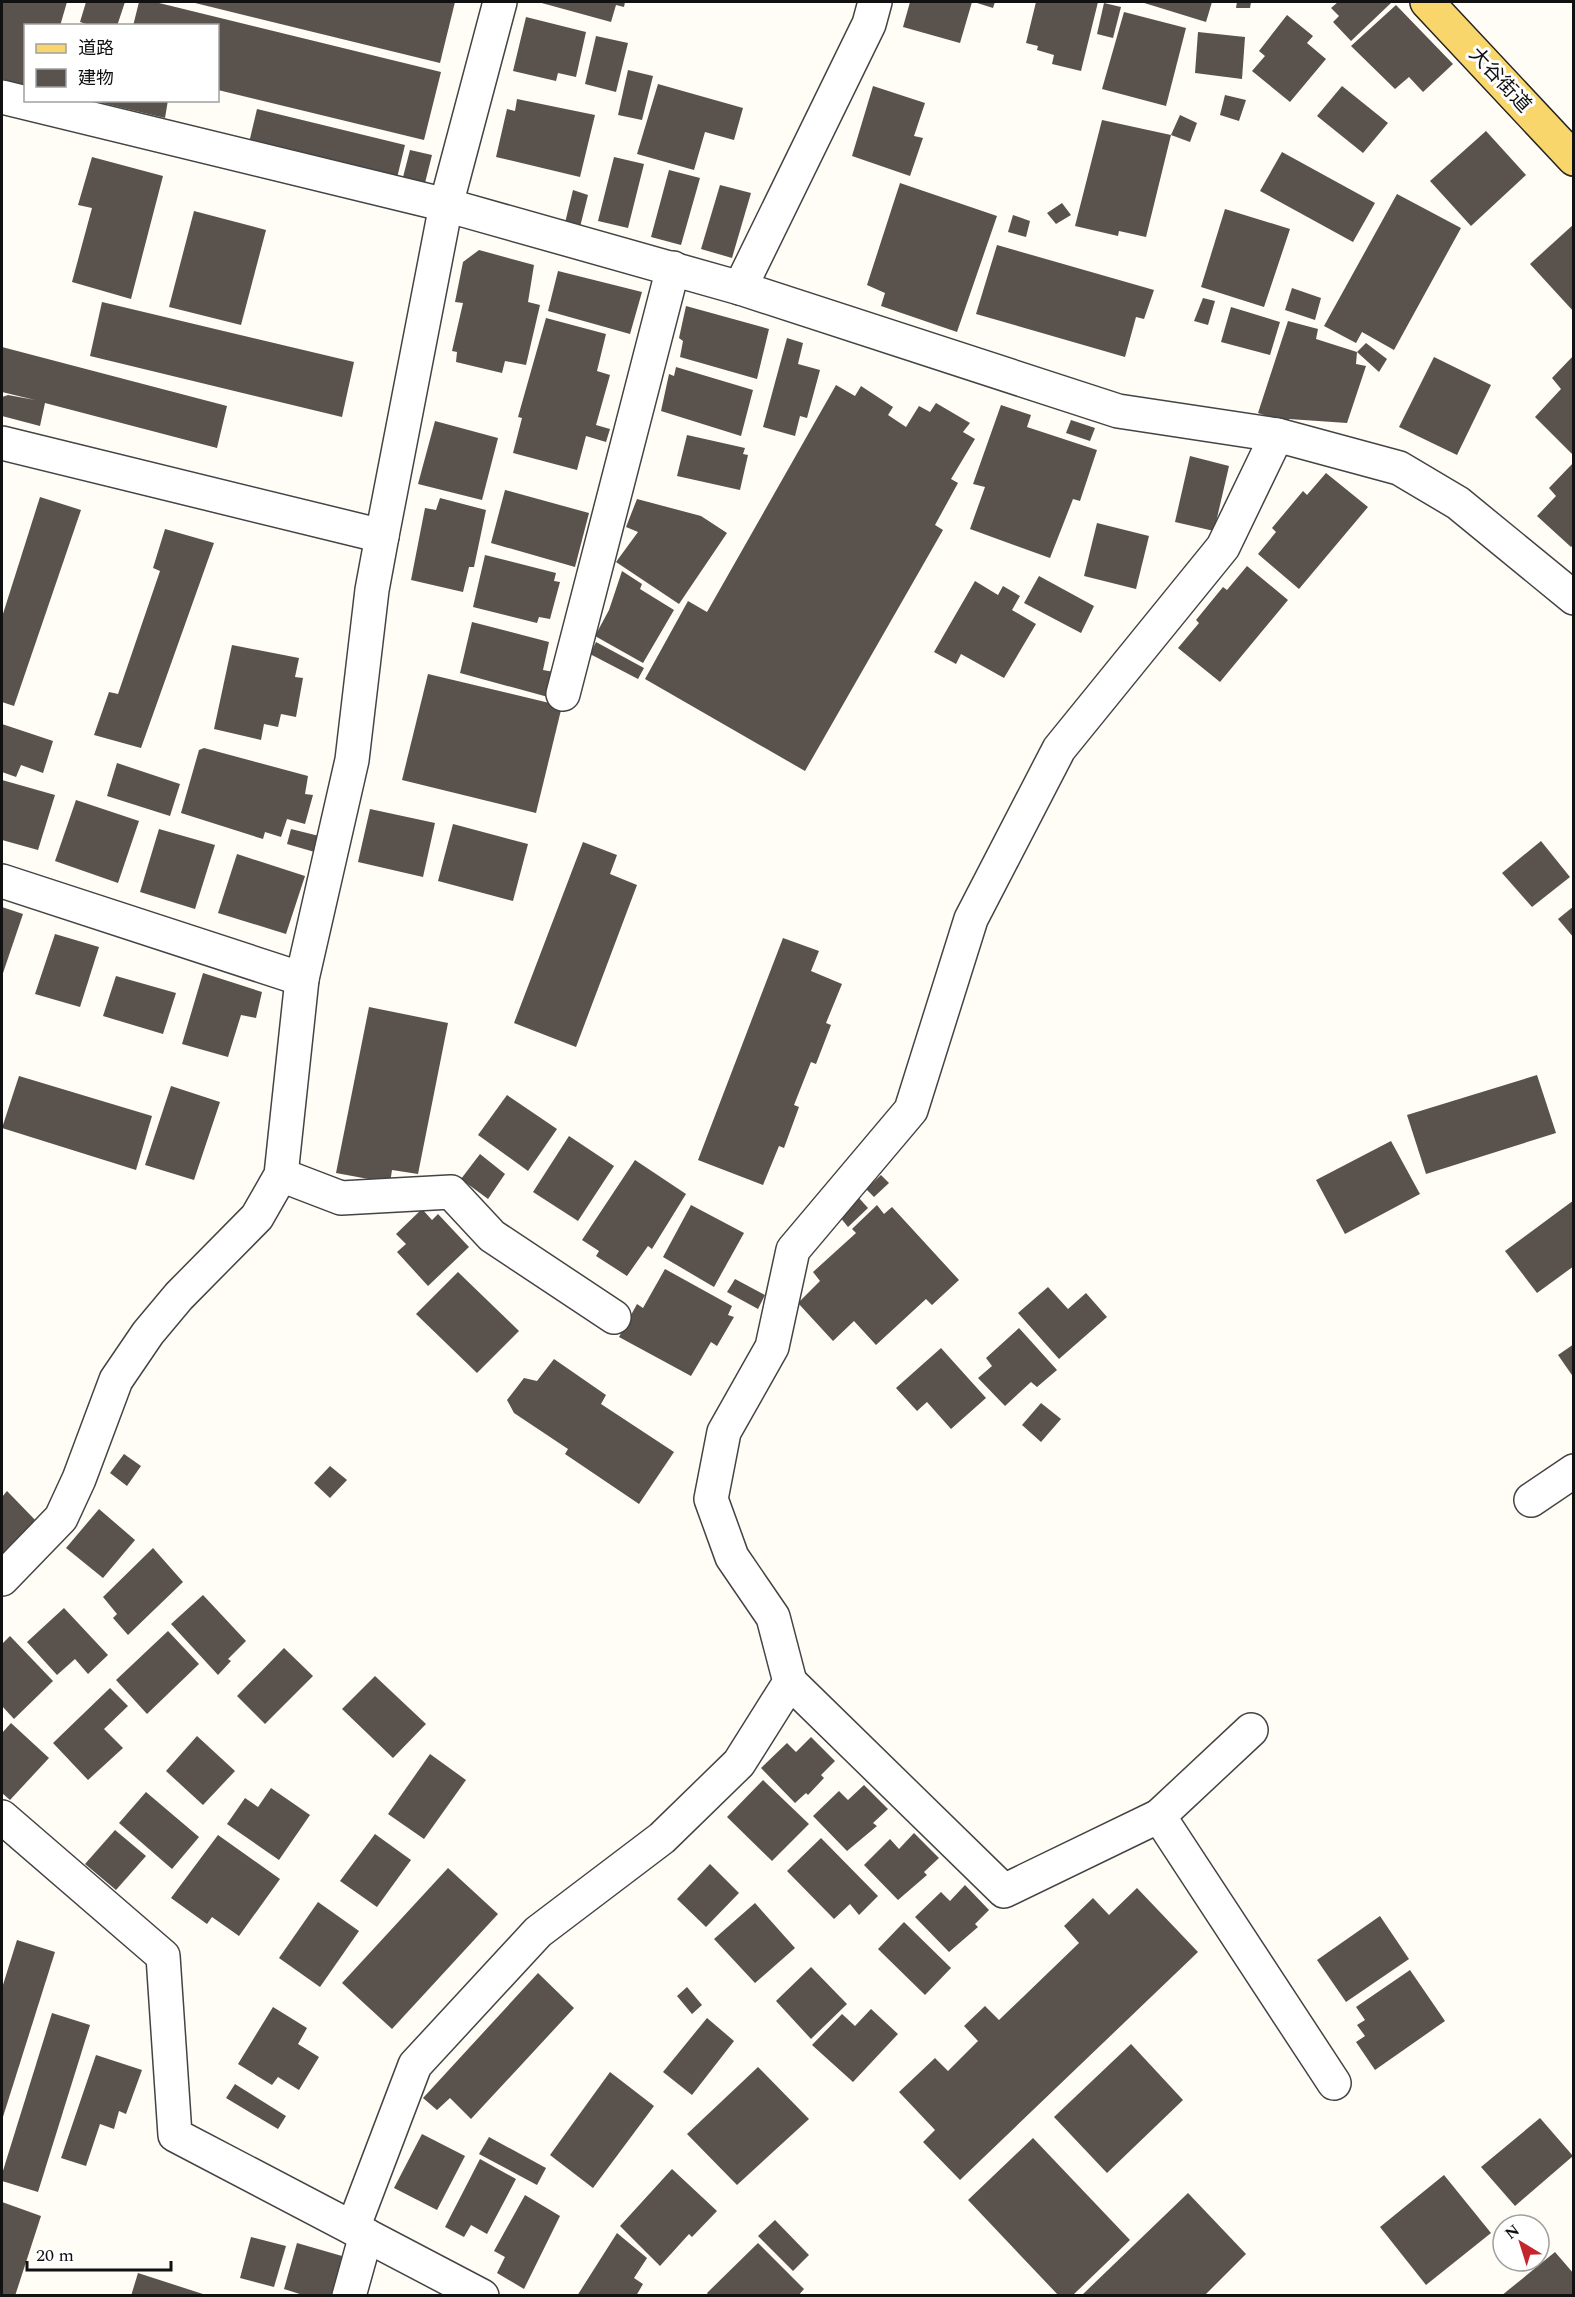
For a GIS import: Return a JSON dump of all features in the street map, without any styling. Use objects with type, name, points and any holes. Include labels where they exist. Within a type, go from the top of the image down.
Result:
[{"type":"main road","name":"大谷街道","points":[[1427,2],[1574,159]]},
{"type":"street","points":[[2,1579],[61,1518],[79,1479],[116,1380],[148,1333],[179,1296],[257,1217],[281,1175],[302,979],[352,760],[372,590],[382,536],[446,205],[500,2]]},
{"type":"street","points":[[740,288],[869,24],[875,2]]},
{"type":"street","points":[[2,97],[446,205],[673,268],[1118,411],[1277,435],[1399,468],[1458,503],[1574,598]]},
{"type":"street","points":[[563,694],[673,268]]},
{"type":"street","points":[[1251,1730],[1159,1816],[1004,1891],[790,1682],[773,1617],[732,1557],[711,1499],[724,1432],[772,1347],[793,1250],[911,1110],[971,919],[1059,749],[1223,547],[1277,435]]},
{"type":"street","points":[[2,443],[382,536]]},
{"type":"street","points":[[2,881],[302,979]]},
{"type":"street","points":[[281,1175],[341,1198],[451,1192],[492,1236],[614,1317]]},
{"type":"street","points":[[1530,1500],[1574,1471]]},
{"type":"street","points":[[349,2295],[359,2231],[415,2065],[538,1932],[662,1838],[739,1763],[790,1682]]},
{"type":"street","points":[[1159,1816],[1334,2083]]},
{"type":"street","points":[[2,1817],[163,1956],[175,2134],[482,2295]]},
{"type":"building","points":[[3,2],[67,2],[61,24],[24,24],[24,85],[2,79]]},
{"type":"building","points":[[86,2],[125,2],[118,24],[80,22]]},
{"type":"building","points":[[139,2],[155,2],[441,72],[424,140],[219,90],[219,24],[134,24]]},
{"type":"building","points":[[191,2],[455,2],[440,63]]},
{"type":"building","points":[[538,2],[625,2],[624,7],[616,5],[611,22]]},
{"type":"building","points":[[910,2],[972,2],[960,43],[903,27]]},
{"type":"building","points":[[974,2],[995,2],[993,8]]},
{"type":"building","points":[[1036,2],[1098,2],[1081,71],[1052,64],[1054,55],[1037,50],[1038,46],[1026,43]]},
{"type":"building","points":[[1141,2],[1212,2],[1206,22]]},
{"type":"building","points":[[1237,2],[1251,2],[1250,8],[1236,8]]},
{"type":"building","points":[[1338,2],[1391,3],[1351,41],[1333,22],[1339,16],[1331,8]]},
{"type":"building","points":[[1104,3],[1121,7],[1113,38],[1097,34]]},
{"type":"building","points":[[1396,5],[1453,64],[1423,92],[1409,77],[1395,89],[1351,46]]},
{"type":"building","points":[[1124,12],[1186,28],[1166,106],[1102,89]]},
{"type":"building","points":[[1287,15],[1313,36],[1307,43],[1326,59],[1290,102],[1252,71],[1265,56],[1259,51]]},
{"type":"building","points":[[526,17],[586,32],[576,77],[558,73],[556,81],[513,71]]},
{"type":"building","points":[[1198,32],[1245,37],[1242,79],[1195,73]]},
{"type":"building","points":[[596,36],[628,43],[616,92],[585,84]]},
{"type":"building","points":[[628,70],[653,76],[642,120],[618,115]]},
{"type":"building","points":[[658,84],[743,108],[734,140],[705,132],[694,170],[637,154]]},
{"type":"building","points":[[873,86],[925,103],[914,136],[923,138],[910,176],[852,156]]},
{"type":"building","points":[[1342,86],[1388,123],[1363,153],[1317,116]]},
{"type":"building","points":[[1225,95],[1246,100],[1239,121],[1220,115]]},
{"type":"building","points":[[517,99],[595,115],[580,177],[496,157],[507,109],[515,111]]},
{"type":"building","points":[[102,102],[168,102],[165,118]]},
{"type":"building","points":[[257,109],[405,145],[396,182],[248,147]]},
{"type":"building","points":[[1180,115],[1197,123],[1190,142],[1171,135]]},
{"type":"building","points":[[1102,120],[1171,135],[1146,237],[1119,231],[1118,236],[1075,226]]},
{"type":"building","points":[[1486,131],[1526,175],[1471,226],[1430,181]]},
{"type":"building","points":[[410,150],[432,155],[424,187],[402,181]]},
{"type":"building","points":[[1282,152],[1375,203],[1353,242],[1260,191]]},
{"type":"building","points":[[92,157],[163,176],[131,299],[72,282],[92,208],[78,205]]},
{"type":"building","points":[[614,157],[644,164],[628,228],[598,221]]},
{"type":"building","points":[[669,170],[700,178],[681,245],[651,237]]},
{"type":"building","points":[[900,183],[997,216],[957,332],[881,306],[885,293],[867,285]]},
{"type":"building","points":[[720,185],[751,193],[732,258],[701,249]]},
{"type":"building","points":[[573,190],[588,195],[579,231],[564,227]]},
{"type":"building","points":[[1397,194],[1461,228],[1394,350],[1362,332],[1356,343],[1324,326]]},
{"type":"building","points":[[1062,203],[1071,215],[1056,224],[1047,213]]},
{"type":"building","points":[[1225,209],[1290,229],[1264,307],[1201,287]]},
{"type":"building","points":[[194,211],[266,230],[241,325],[169,307]]},
{"type":"building","points":[[1013,215],[1030,221],[1026,237],[1008,232]]},
{"type":"building","points":[[1574,224],[1574,312],[1530,264]]},
{"type":"building","points":[[997,245],[1154,290],[1144,319],[1136,317],[1125,357],[976,314]]},
{"type":"building","points":[[479,250],[534,265],[528,302],[540,305],[526,365],[505,361],[502,373],[456,362],[457,352],[452,351],[463,303],[455,302],[463,262]]},
{"type":"building","points":[[558,271],[642,292],[630,334],[548,311]]},
{"type":"building","points":[[1292,288],[1321,298],[1315,320],[1285,310]]},
{"type":"building","points":[[1203,298],[1215,301],[1208,325],[1194,321]]},
{"type":"building","points":[[102,302],[354,362],[342,417],[90,356]]},
{"type":"building","points":[[686,306],[769,329],[757,379],[680,357],[683,341],[679,338]]},
{"type":"building","points":[[1231,307],[1280,322],[1270,355],[1221,342]]},
{"type":"building","points":[[546,318],[606,334],[597,371],[610,375],[596,425],[610,429],[606,442],[586,436],[577,470],[513,453],[522,418],[518,417]]},
{"type":"building","points":[[1288,321],[1318,329],[1316,339],[1357,352],[1356,364],[1366,366],[1347,423],[1289,419],[1288,423],[1258,413]]},
{"type":"building","points":[[787,338],[803,343],[798,364],[820,370],[807,418],[800,416],[795,436],[763,427]]},
{"type":"building","points":[[1366,343],[1387,359],[1379,372],[1357,352]]},
{"type":"building","points":[[2,347],[227,406],[217,448],[45,403],[40,426],[2,416],[2,397],[8,395],[35,400],[2,392]]},
{"type":"building","points":[[1574,355],[1574,456],[1535,417],[1561,389],[1552,378]]},
{"type":"building","points":[[1434,357],[1491,385],[1457,455],[1399,427]]},
{"type":"building","points":[[676,367],[753,390],[741,436],[661,411],[669,374],[674,376]]},
{"type":"building","points":[[836,385],[855,396],[861,386],[893,407],[888,415],[906,427],[919,406],[930,412],[936,403],[970,423],[963,432],[975,439],[951,479],[958,483],[935,525],[943,530],[805,771],[645,679],[688,601],[707,612]]},
{"type":"building","points":[[1001,405],[1031,415],[1027,427],[1097,450],[1080,501],[1073,499],[1050,558],[970,529],[985,487],[973,484]]},
{"type":"building","points":[[1071,420],[1095,428],[1090,441],[1066,433]]},
{"type":"building","points":[[435,421],[498,438],[482,500],[418,484]]},
{"type":"building","points":[[687,435],[745,448],[743,454],[748,455],[740,490],[677,476]]},
{"type":"building","points":[[1190,456],[1229,466],[1214,531],[1175,522]]},
{"type":"building","points":[[1574,462],[1574,544],[1571,547],[1537,516],[1556,496],[1549,488]]},
{"type":"building","points":[[1326,473],[1368,507],[1299,589],[1258,554],[1276,532],[1272,528],[1303,491],[1307,495]]},
{"type":"building","points":[[505,490],[589,513],[575,567],[491,543]]},
{"type":"building","points":[[40,497],[81,510],[14,706],[2,702],[2,617]]},
{"type":"building","points":[[440,498],[486,510],[474,567],[469,567],[463,592],[411,580],[425,508],[436,510]]},
{"type":"building","points":[[637,499],[701,516],[727,533],[679,604],[616,562],[638,532],[626,527]]},
{"type":"building","points":[[1097,523],[1149,536],[1136,589],[1084,576]]},
{"type":"building","points":[[165,529],[214,543],[141,748],[94,735],[109,692],[118,694],[160,571],[153,568]]},
{"type":"building","points":[[485,555],[556,573],[554,581],[560,582],[550,619],[539,617],[537,623],[473,607]]},
{"type":"building","points":[[1247,566],[1288,600],[1220,682],[1178,648],[1199,623],[1196,620],[1223,587],[1227,590]]},
{"type":"building","points":[[622,571],[642,584],[640,589],[674,610],[643,663],[595,636],[609,610]]},
{"type":"building","points":[[1039,576],[1094,606],[1081,633],[1024,603]]},
{"type":"building","points":[[975,581],[998,595],[1003,586],[1020,596],[1012,610],[1036,624],[1004,678],[961,654],[956,664],[934,652]]},
{"type":"building","points":[[472,622],[549,642],[543,670],[554,672],[548,697],[460,673]]},
{"type":"building","points":[[596,642],[644,668],[638,679],[590,654]]},
{"type":"building","points":[[232,645],[299,658],[295,677],[303,678],[296,717],[281,714],[278,727],[264,724],[261,740],[214,729]]},
{"type":"building","points":[[428,674],[562,706],[536,813],[402,780]]},
{"type":"building","points":[[2,724],[53,741],[43,773],[21,765],[16,777],[2,772]]},
{"type":"building","points":[[204,748],[308,776],[305,794],[313,795],[305,824],[287,819],[281,837],[265,832],[263,839],[181,813],[199,750]]},
{"type":"building","points":[[117,763],[180,784],[170,816],[107,796]]},
{"type":"building","points":[[2,780],[55,795],[38,850],[2,840]]},
{"type":"building","points":[[76,800],[139,821],[118,883],[55,861]]},
{"type":"building","points":[[370,809],[435,823],[423,877],[358,862]]},
{"type":"building","points":[[453,824],[528,844],[513,901],[438,881]]},
{"type":"building","points":[[159,829],[215,845],[195,909],[140,892]]},
{"type":"building","points":[[291,829],[323,837],[318,853],[287,844]]},
{"type":"building","points":[[1541,841],[1570,877],[1532,907],[1502,873]]},
{"type":"building","points":[[583,842],[617,855],[610,874],[637,885],[576,1047],[514,1023]]},
{"type":"building","points":[[237,854],[305,876],[286,934],[218,913]]},
{"type":"building","points":[[1574,906],[1574,938],[1558,919]]},
{"type":"building","points":[[2,907],[23,914],[2,976]]},
{"type":"building","points":[[55,934],[99,947],[80,1007],[35,994]]},
{"type":"building","points":[[783,938],[819,951],[811,971],[842,984],[826,1023],[831,1025],[816,1064],[811,1062],[794,1105],[799,1107],[784,1148],[779,1146],[763,1185],[698,1160]]},
{"type":"building","points":[[203,973],[262,992],[256,1018],[241,1015],[228,1057],[182,1044]]},
{"type":"building","points":[[116,976],[176,993],[163,1034],[103,1016]]},
{"type":"building","points":[[369,1007],[448,1023],[418,1174],[392,1170],[390,1183],[336,1173]]},
{"type":"building","points":[[1537,1075],[1556,1133],[1426,1174],[1407,1115]]},
{"type":"building","points":[[19,1076],[152,1116],[136,1170],[2,1128]]},
{"type":"building","points":[[171,1086],[220,1102],[194,1180],[145,1165]]},
{"type":"building","points":[[507,1095],[557,1129],[528,1171],[478,1135]]},
{"type":"building","points":[[569,1136],[614,1166],[578,1221],[533,1192]]},
{"type":"building","points":[[1391,1141],[1420,1194],[1345,1234],[1316,1180]]},
{"type":"building","points":[[480,1154],[505,1174],[488,1199],[461,1179]]},
{"type":"building","points":[[635,1160],[686,1194],[652,1249],[648,1246],[627,1276],[596,1256],[599,1251],[582,1240]]},
{"type":"building","points":[[881,1175],[889,1183],[874,1197],[866,1189]]},
{"type":"building","points":[[859,1198],[868,1208],[848,1227],[840,1217]]},
{"type":"building","points":[[1574,1200],[1574,1266],[1537,1293],[1505,1251]]},
{"type":"building","points":[[691,1205],[744,1233],[714,1287],[663,1257]]},
{"type":"building","points":[[877,1205],[884,1214],[892,1207],[959,1280],[932,1305],[926,1299],[876,1345],[854,1321],[833,1341],[798,1303],[820,1281],[813,1272],[856,1233],[852,1229]]},
{"type":"building","points":[[422,1209],[432,1220],[438,1214],[469,1247],[428,1286],[397,1252],[406,1244],[396,1234]]},
{"type":"building","points":[[665,1269],[732,1306],[728,1315],[734,1317],[717,1346],[711,1342],[691,1376],[619,1337],[637,1304],[643,1308]]},
{"type":"building","points":[[458,1272],[519,1331],[477,1373],[416,1314]]},
{"type":"building","points":[[735,1279],[765,1295],[758,1309],[727,1292]]},
{"type":"building","points":[[1048,1287],[1068,1309],[1086,1293],[1107,1317],[1059,1359],[1018,1313]]},
{"type":"building","points":[[1019,1328],[1057,1370],[1037,1387],[1031,1382],[1005,1406],[978,1378],[992,1366],[986,1358]]},
{"type":"building","points":[[1574,1344],[1574,1378],[1558,1355]]},
{"type":"building","points":[[941,1348],[986,1398],[951,1429],[927,1402],[917,1411],[896,1388]]},
{"type":"building","points":[[554,1359],[606,1395],[601,1404],[674,1452],[639,1504],[565,1454],[568,1449],[514,1413],[507,1400],[524,1378],[537,1381]]},
{"type":"building","points":[[1041,1403],[1061,1419],[1041,1442],[1022,1425]]},
{"type":"building","points":[[124,1454],[141,1466],[127,1486],[110,1473]]},
{"type":"building","points":[[330,1466],[347,1480],[330,1498],[314,1483]]},
{"type":"building","points":[[7,1491],[38,1523],[2,1558],[2,1497]]},
{"type":"building","points":[[99,1509],[135,1540],[103,1578],[66,1548]]},
{"type":"building","points":[[153,1548],[183,1582],[128,1635],[113,1618],[117,1614],[103,1597]]},
{"type":"building","points":[[203,1595],[246,1641],[228,1659],[231,1661],[218,1675],[171,1624]]},
{"type":"building","points":[[64,1608],[108,1655],[88,1674],[75,1659],[57,1675],[27,1642]]},
{"type":"building","points":[[168,1631],[199,1664],[147,1714],[116,1680]]},
{"type":"building","points":[[10,1636],[53,1681],[14,1719],[2,1706],[2,1644]]},
{"type":"building","points":[[284,1648],[313,1676],[265,1724],[237,1696]]},
{"type":"building","points":[[375,1676],[426,1724],[393,1758],[342,1709]]},
{"type":"building","points":[[110,1688],[128,1706],[104,1729],[123,1748],[88,1780],[53,1743]]},
{"type":"building","points":[[11,1723],[49,1758],[10,1800],[2,1793],[2,1733]]},
{"type":"building","points":[[197,1736],[235,1771],[203,1805],[166,1771]]},
{"type":"building","points":[[811,1737],[835,1761],[821,1775],[824,1778],[808,1795],[806,1793],[795,1803],[761,1768],[787,1743],[796,1752]]},
{"type":"building","points":[[430,1754],[466,1780],[424,1839],[388,1814]]},
{"type":"building","points":[[763,1780],[809,1824],[772,1861],[727,1817]]},
{"type":"building","points":[[864,1785],[888,1809],[873,1823],[877,1826],[847,1851],[813,1816],[839,1791],[848,1800]]},
{"type":"building","points":[[271,1788],[310,1815],[279,1860],[227,1824],[245,1798],[258,1807]]},
{"type":"building","points":[[146,1792],[199,1837],[172,1869],[119,1823]]},
{"type":"building","points":[[115,1830],[146,1856],[116,1890],[85,1864]]},
{"type":"building","points":[[914,1833],[939,1858],[924,1872],[927,1875],[898,1900],[864,1865],[890,1839],[899,1849]]},
{"type":"building","points":[[375,1834],[411,1860],[377,1907],[340,1881]]},
{"type":"building","points":[[218,1835],[280,1879],[239,1936],[212,1917],[207,1924],[171,1898]]},
{"type":"building","points":[[821,1838],[878,1896],[859,1915],[850,1904],[834,1919],[787,1871]]},
{"type":"building","points":[[710,1864],[739,1893],[706,1927],[677,1899]]},
{"type":"building","points":[[448,1868],[498,1914],[392,2029],[342,1983]]},
{"type":"building","points":[[965,1885],[989,1910],[975,1924],[978,1927],[949,1952],[915,1917],[941,1892],[950,1901]]},
{"type":"building","points":[[1137,1888],[1198,1952],[960,2180],[923,2142],[935,2130],[899,2092],[935,2058],[948,2071],[978,2041],[964,2026],[985,2006],[999,2020],[1079,1943],[1064,1926],[1093,1898],[1109,1915]]},
{"type":"building","points":[[318,1902],[359,1931],[320,1987],[279,1958]]},
{"type":"building","points":[[755,1903],[795,1948],[755,1983],[714,1939]]},
{"type":"building","points":[[1380,1916],[1409,1959],[1346,2002],[1317,1960]]},
{"type":"building","points":[[904,1922],[951,1968],[925,1995],[878,1949]]},
{"type":"building","points":[[17,1940],[55,1952],[2,2120],[2,1988]]},
{"type":"building","points":[[811,1967],[847,2004],[811,2039],[776,2001]]},
{"type":"building","points":[[1410,1970],[1445,2021],[1375,2070],[1356,2042],[1365,2036],[1357,2025],[1365,2020],[1356,2007]]},
{"type":"building","points":[[538,1973],[574,2008],[471,2119],[450,2098],[437,2110],[423,2098]]},
{"type":"building","points":[[687,1987],[702,2005],[692,2014],[677,1996]]},
{"type":"building","points":[[273,2007],[307,2028],[298,2044],[319,2057],[299,2090],[278,2077],[272,2085],[238,2064]]},
{"type":"building","points":[[871,2009],[898,2034],[853,2082],[812,2045],[842,2014],[855,2026]]},
{"type":"building","points":[[52,2013],[90,2025],[38,2192],[2,2181],[2,2174]]},
{"type":"building","points":[[707,2018],[734,2041],[692,2095],[663,2072]]},
{"type":"building","points":[[1131,2044],[1183,2100],[1107,2173],[1054,2117]]},
{"type":"building","points":[[96,2055],[142,2070],[126,2114],[119,2111],[114,2129],[100,2124],[86,2166],[61,2158]]},
{"type":"building","points":[[758,2067],[809,2119],[737,2185],[687,2134]]},
{"type":"building","points":[[610,2072],[654,2106],[593,2188],[550,2155]]},
{"type":"building","points":[[235,2084],[286,2116],[278,2129],[226,2098]]},
{"type":"building","points":[[1540,2118],[1573,2156],[1515,2206],[1481,2167]]},
{"type":"building","points":[[422,2134],[465,2156],[437,2210],[394,2188]]},
{"type":"building","points":[[489,2137],[546,2168],[537,2185],[479,2154]]},
{"type":"building","points":[[1033,2138],[1130,2240],[1072,2296],[1059,2296],[968,2200]]},
{"type":"building","points":[[480,2159],[516,2179],[487,2234],[471,2225],[464,2237],[445,2227]]},
{"type":"building","points":[[672,2169],[717,2211],[692,2237],[689,2234],[660,2266],[620,2226]]},
{"type":"building","points":[[1444,2175],[1491,2233],[1426,2285],[1380,2227]]},
{"type":"building","points":[[1188,2193],[1246,2254],[1204,2296],[1081,2296]]},
{"type":"building","points":[[525,2195],[560,2216],[524,2289],[497,2273],[505,2257],[494,2251]]},
{"type":"building","points":[[2,2202],[41,2216],[15,2296],[2,2296]]},
{"type":"building","points":[[775,2220],[809,2255],[793,2271],[758,2236]]},
{"type":"building","points":[[617,2233],[647,2258],[634,2278],[643,2284],[636,2296],[577,2296]]},
{"type":"building","points":[[251,2237],[286,2246],[274,2287],[240,2278]]},
{"type":"building","points":[[297,2243],[342,2256],[332,2296],[306,2296],[284,2289]]},
{"type":"building","points":[[758,2243],[804,2289],[798,2296],[709,2296],[707,2293]]},
{"type":"building","points":[[1555,2252],[1574,2274],[1574,2296],[1501,2296],[1529,2273],[1551,2273],[1551,2255]]},
{"type":"building","points":[[138,2273],[206,2295],[206,2296],[131,2296]]}]
